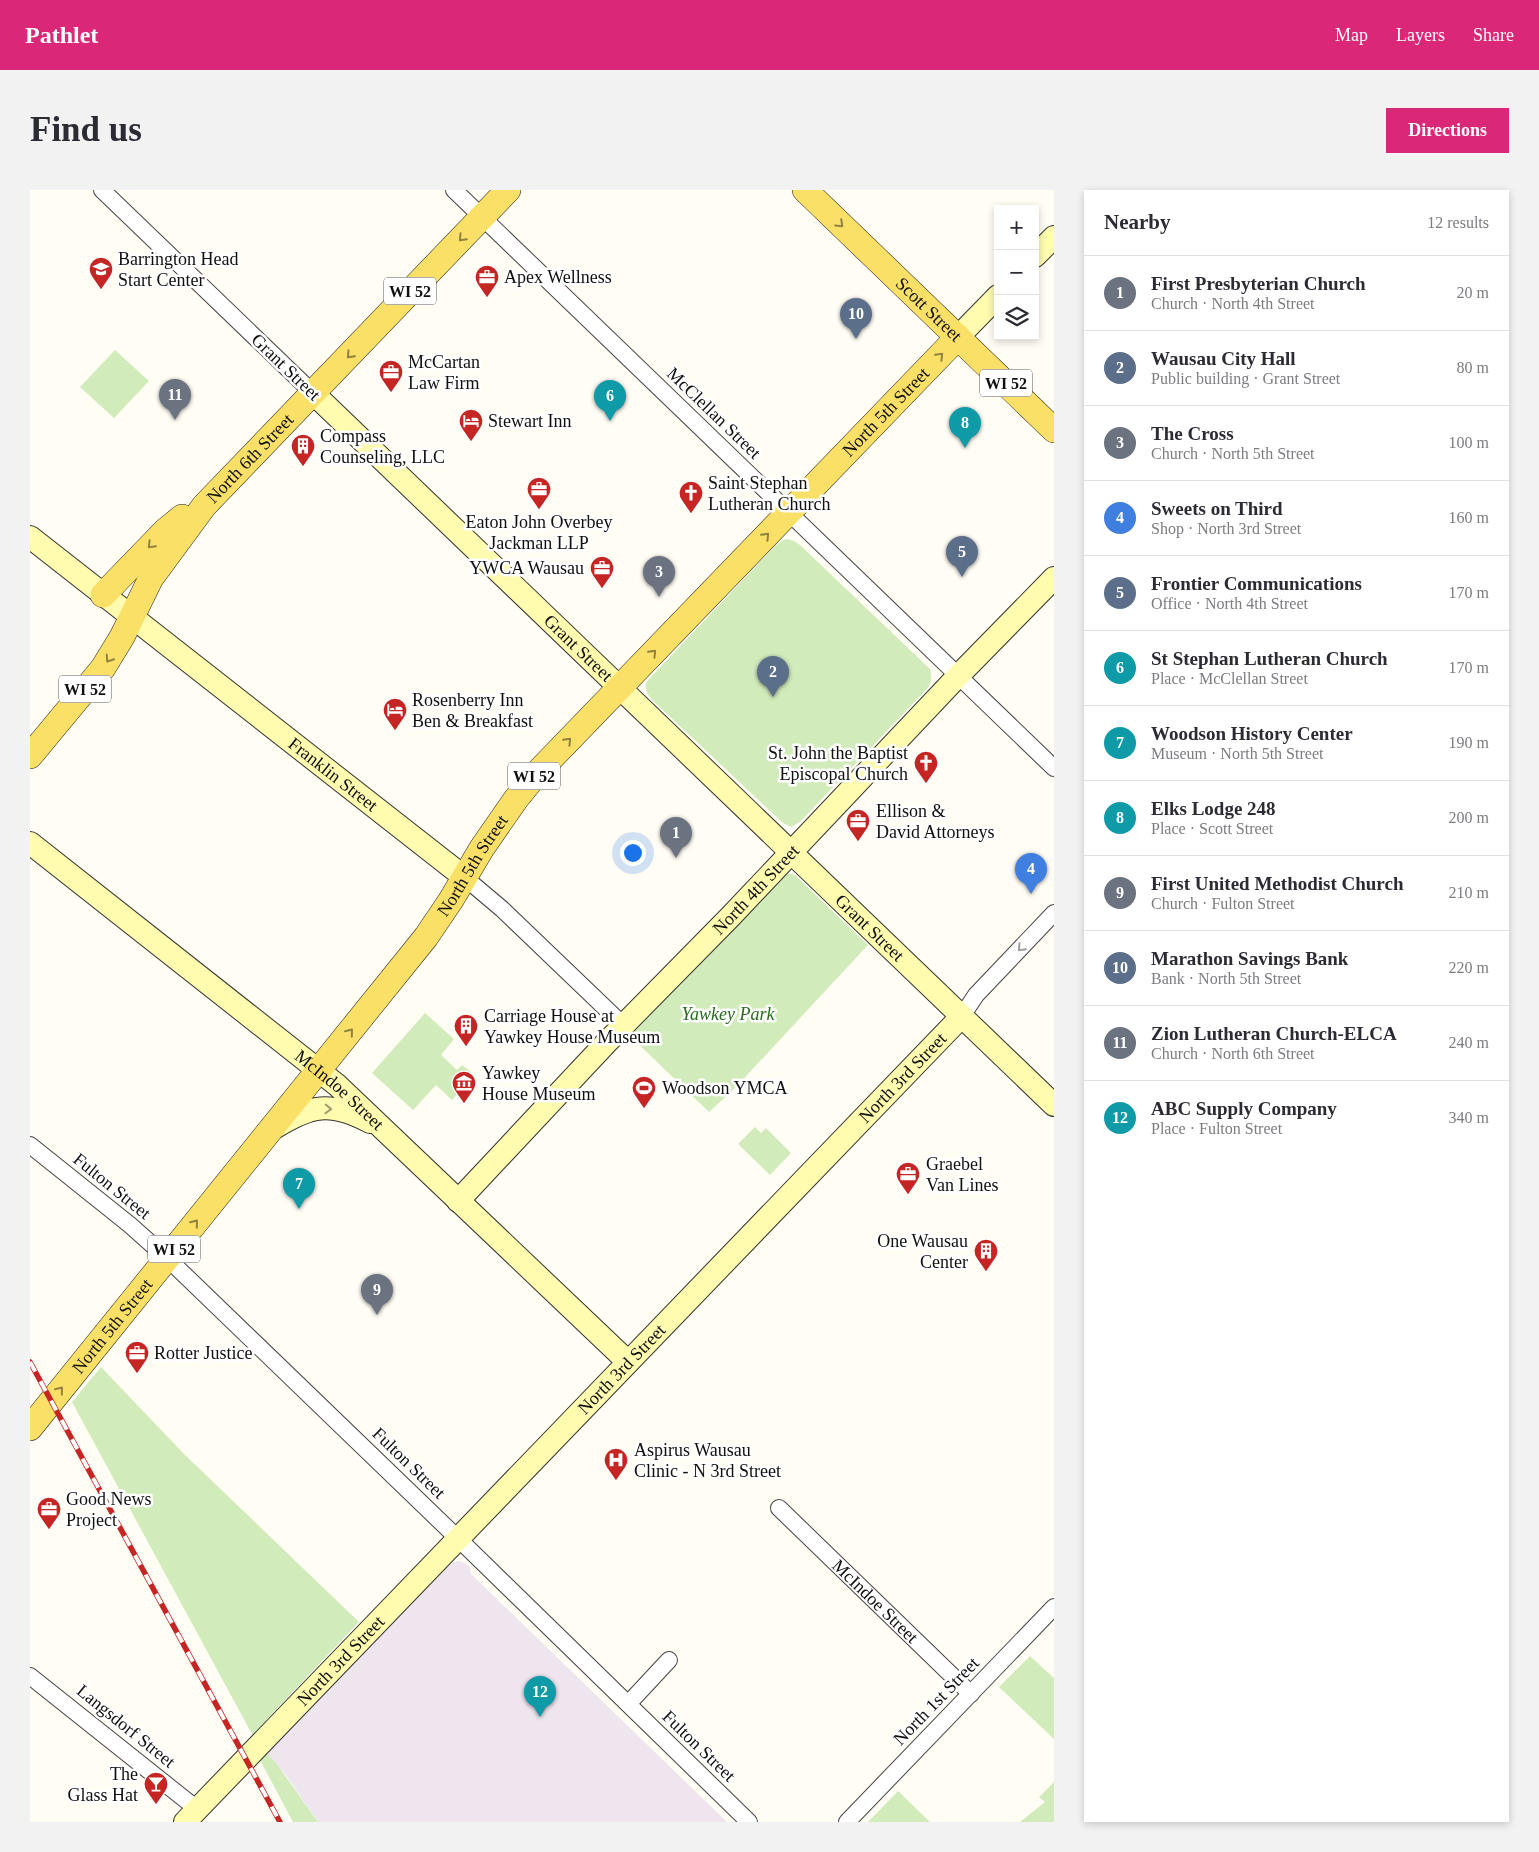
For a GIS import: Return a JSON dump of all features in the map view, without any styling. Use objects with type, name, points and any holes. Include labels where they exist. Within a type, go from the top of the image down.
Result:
[{"type":"main road","name":"North 6th Street","points":[[30,756],[103,668],[151,578],[204,506],[508,190]]},
{"type":"main road","name":"Scott Street","points":[[805,190],[1054,430]]},
{"type":"main road","name":"North 5th Street","points":[[30,1428],[426,937],[482,848],[521,792],[538,772],[958,337]]},
{"type":"main road","points":[[103,595],[172,524],[204,506]]},
{"type":"street","name":"Grant Street","points":[[102,190],[619,688],[792,851],[1054,1105]]},
{"type":"street","name":"McClellan Street","points":[[454,190],[1054,768]]},
{"type":"street","points":[[1039,252],[1054,237]]},
{"type":"street","name":"North 5th Street","points":[[958,337],[994,300]]},
{"type":"street","name":"Franklin Street","points":[[30,537],[464,877],[502,909],[623,1025]]},
{"type":"street","name":"North 4th Street","points":[[458,1201],[623,1025],[731,916],[958,676],[1054,578]]},
{"type":"street","name":"McIndoe Street","points":[[30,843],[318,1069],[384,1129],[628,1362]]},
{"type":"street","name":"North 3rd Street","points":[[191,1816],[962,1016],[976,995],[1054,913]]},
{"type":"street","points":[[268,1132],[303,1112],[330,1108],[355,1114],[384,1129]]},
{"type":"street","name":"Fulton Street","points":[[30,1146],[130,1225],[166,1258],[458,1538],[749,1822]]},
{"type":"street","name":"McIndoe Street","points":[[779,1508],[970,1694]]},
{"type":"street","name":"North 1st Street","points":[[847,1822],[1054,1607]]},
{"type":"street","points":[[628,1704],[669,1660]]},
{"type":"street","name":"Langsdorf Street","points":[[30,1676],[191,1816]]},
{"type":"shaded area","points":[[460,1561],[468,1565],[471,1574],[727,1822],[318,1822],[287,1777],[266,1752],[446,1568],[454,1562]]},
{"type":"green space","points":[[115,350],[149,381],[114,418],[80,387]]},
{"type":"green space","points":[[787,539],[800,545],[930,669],[931,678],[926,690],[800,822],[791,827],[783,823],[651,699],[646,687],[649,679],[775,546]]},
{"type":"green space","name":"Yawkey Park","points":[[787,873],[795,875],[868,945],[734,1089],[709,1112],[630,1036]]},
{"type":"green space","points":[[425,1013],[454,1039],[441,1055],[457,1070],[462,1065],[471,1072],[466,1078],[469,1081],[452,1100],[436,1085],[413,1110],[372,1073]]},
{"type":"green space","points":[[755,1127],[761,1133],[766,1128],[791,1153],[770,1175],[738,1144]]},
{"type":"green space","points":[[101,1367],[184,1454],[359,1622],[253,1736],[72,1402]]},
{"type":"green space","points":[[1030,1656],[1054,1678],[1054,1739],[999,1687]]},
{"type":"green space","points":[[266,1752],[318,1822],[293,1822],[260,1760]]},
{"type":"green space","points":[[1054,1782],[1054,1822],[1020,1822],[1045,1802],[1039,1797]]},
{"type":"green space","points":[[898,1791],[930,1822],[868,1822]]},
{"type":"railway","points":[[30,1362],[280,1822]]},
{"type":"place","name":"Barrington Head Start Center","points":[[101,290]]},
{"type":"place","name":"Apex Wellness","points":[[487,298]]},
{"type":"place","name":"Marathon Savings Bank","points":[[856,339]]},
{"type":"place","name":"McCartan Law Firm","points":[[391,393]]},
{"type":"place","name":"Zion Lutheran Church-ELCA","points":[[175,420]]},
{"type":"place","name":"St Stephan Lutheran Church","points":[[610,421]]},
{"type":"place","name":"Stewart Inn","points":[[471,442]]},
{"type":"place","name":"Elks Lodge 248","points":[[965,448]]},
{"type":"place","name":"Compass Counseling, LLC","points":[[303,467]]},
{"type":"place","name":"Eaton John Overbey Jackman LLP","points":[[539,510]]},
{"type":"place","name":"Saint Stephan Lutheran Church","points":[[691,514]]},
{"type":"place","name":"Frontier Communications","points":[[962,577]]},
{"type":"place","name":"YWCA Wausau","points":[[602,589]]},
{"type":"place","name":"The Cross","points":[[659,597]]},
{"type":"place","name":"Wausau City Hall","points":[[773,697]]},
{"type":"place","name":"Rosenberry Inn Ben & Breakfast","points":[[395,731]]},
{"type":"place","name":"St. John the Baptist Episcopal Church","points":[[926,784]]},
{"type":"place","name":"Ellison & David Attorneys","points":[[858,842]]},
{"type":"place","name":"First Presbyterian Church","points":[[676,858]]},
{"type":"place","name":"Sweets on Third","points":[[1031,894]]},
{"type":"place","name":"Carriage House at Yawkey House Museum","points":[[466,1047]]},
{"type":"place","name":"Yawkey House Museum","points":[[464,1104]]},
{"type":"place","name":"Woodson YMCA","points":[[644,1109]]},
{"type":"place","name":"Graebel Van Lines","points":[[908,1195]]},
{"type":"place","name":"Woodson History Center","points":[[299,1209]]},
{"type":"place","name":"One Wausau Center","points":[[986,1272]]},
{"type":"place","name":"First United Methodist Church","points":[[377,1315]]},
{"type":"place","name":"Rotter Justice","points":[[137,1374]]},
{"type":"place","name":"Aspirus Wausau Clinic - N 3rd Street","points":[[616,1481]]},
{"type":"place","name":"Good News Project","points":[[49,1530]]},
{"type":"place","name":"ABC Supply Company","points":[[540,1717]]},
{"type":"place","name":"The Glass Hat","points":[[156,1805]]}]
